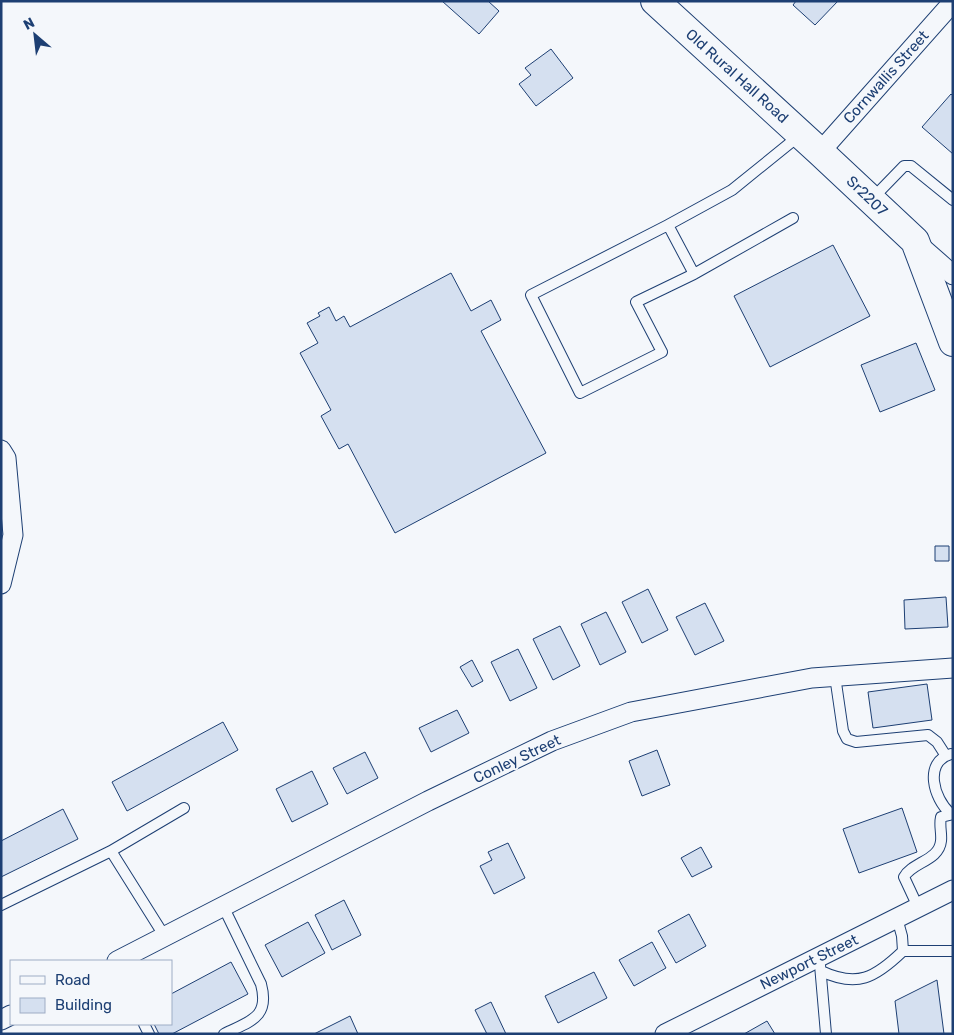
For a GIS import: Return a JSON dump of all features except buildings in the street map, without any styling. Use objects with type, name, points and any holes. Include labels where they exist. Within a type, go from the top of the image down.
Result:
[{"type":"main road","name":"Old Rural Hall Road","points":[[655,1],[811,143]]},
{"type":"main road","name":"Sr2207","points":[[811,143],[914,241],[945,282]]},
{"type":"main road","points":[[945,282],[953,342]]},
{"type":"street","name":"Cornwallis Street","points":[[811,143],[953,2]]},
{"type":"street","points":[[1,450],[6,458],[13,535],[1,584]]},
{"type":"street","name":"Conley Street","points":[[119,960],[419,806],[552,741],[632,712],[812,678],[953,668]]},
{"type":"street","name":"Newport Street","points":[[665,1034],[820,964],[897,918],[953,890]]},
{"type":"lane","points":[[793,218],[694,274],[636,302],[662,352],[580,393],[530,295],[668,225],[811,143]]},
{"type":"lane","points":[[871,200],[904,166],[908,165],[953,200]]},
{"type":"lane","points":[[668,225],[694,274]]},
{"type":"lane","points":[[834,676],[843,731],[847,739],[856,742],[928,735],[950,755],[937,763],[934,772],[936,795],[940,805],[951,814]]},
{"type":"lane","points":[[1,905],[111,851],[184,808]]},
{"type":"lane","points":[[918,907],[904,876],[908,871],[937,851],[941,841],[939,831],[941,817],[951,814]]},
{"type":"lane","points":[[111,851],[165,936]]},
{"type":"lane","points":[[223,906],[261,984],[264,997],[263,1009],[254,1018],[224,1034]]},
{"type":"lane","points":[[897,918],[902,936],[903,952]]},
{"type":"lane","points":[[820,964],[838,979],[859,980],[888,966],[903,952],[953,951]]},
{"type":"lane","points":[[820,964],[826,1034]]}]
